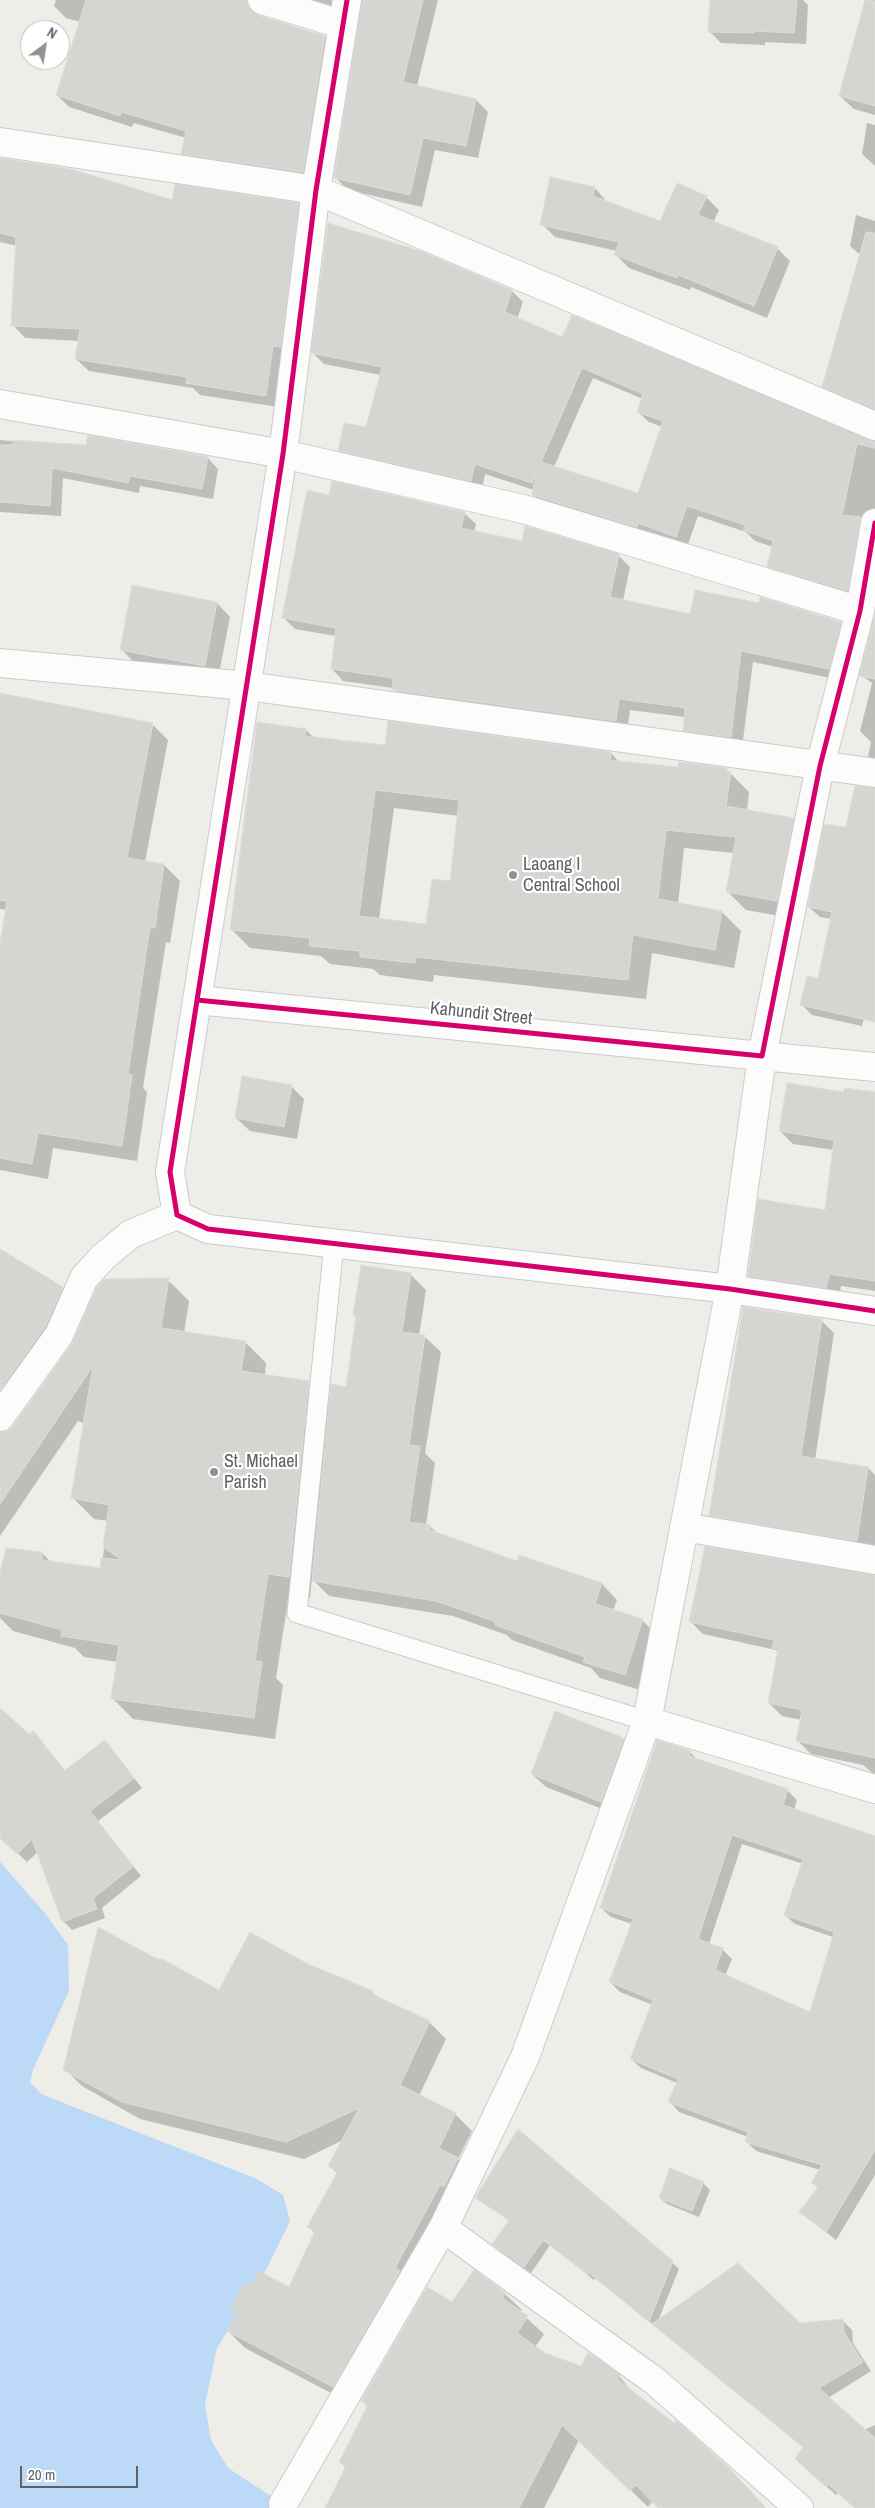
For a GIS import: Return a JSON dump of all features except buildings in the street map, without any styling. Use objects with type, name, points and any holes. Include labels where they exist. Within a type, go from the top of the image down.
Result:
[{"type":"street","points":[[177,1215],[170,1172],[283,454],[316,190],[344,12],[262,0]]},
{"type":"street","points":[[0,142],[316,190],[875,426]]},
{"type":"street","points":[[0,404],[283,454],[524,509],[860,611]]},
{"type":"street","points":[[283,2504],[443,2228],[525,2057],[647,1721],[730,1289],[762,1056],[820,766],[860,611],[875,523]]},
{"type":"street","points":[[0,663],[247,686],[875,773]]},
{"type":"street","name":"Kahundit Street","points":[[197,1000],[875,1067]]},
{"type":"street","points":[[0,1417],[59,1335],[84,1278],[103,1257],[131,1234],[177,1215],[208,1229],[730,1289],[875,1311]]},
{"type":"street","points":[[684,1527],[875,1560]]},
{"type":"street","points":[[647,1721],[875,1789]]},
{"type":"street","points":[[443,2228],[656,2382],[799,2508]]},
{"type":"lane","points":[[334,1244],[297,1613],[647,1721]]},
{"type":"water","points":[[0,1862],[44,1912],[68,1945],[69,1991],[33,2070],[30,2082],[41,2094],[257,2179],[283,2195],[290,2221],[267,2268],[217,2348],[205,2404],[211,2440],[228,2468],[289,2508],[0,2508]]},
{"type":"cycle path","points":[[347,0],[316,190],[283,454],[170,1172],[177,1215],[208,1229],[730,1289],[875,1311]]},
{"type":"cycle path","points":[[197,1000],[762,1056],[820,766],[860,611],[875,523]]},
{"type":"place","name":"Laoang I Central School","points":[[513,875]]},
{"type":"place","name":"St. Michael Parish","points":[[214,1472]]}]
